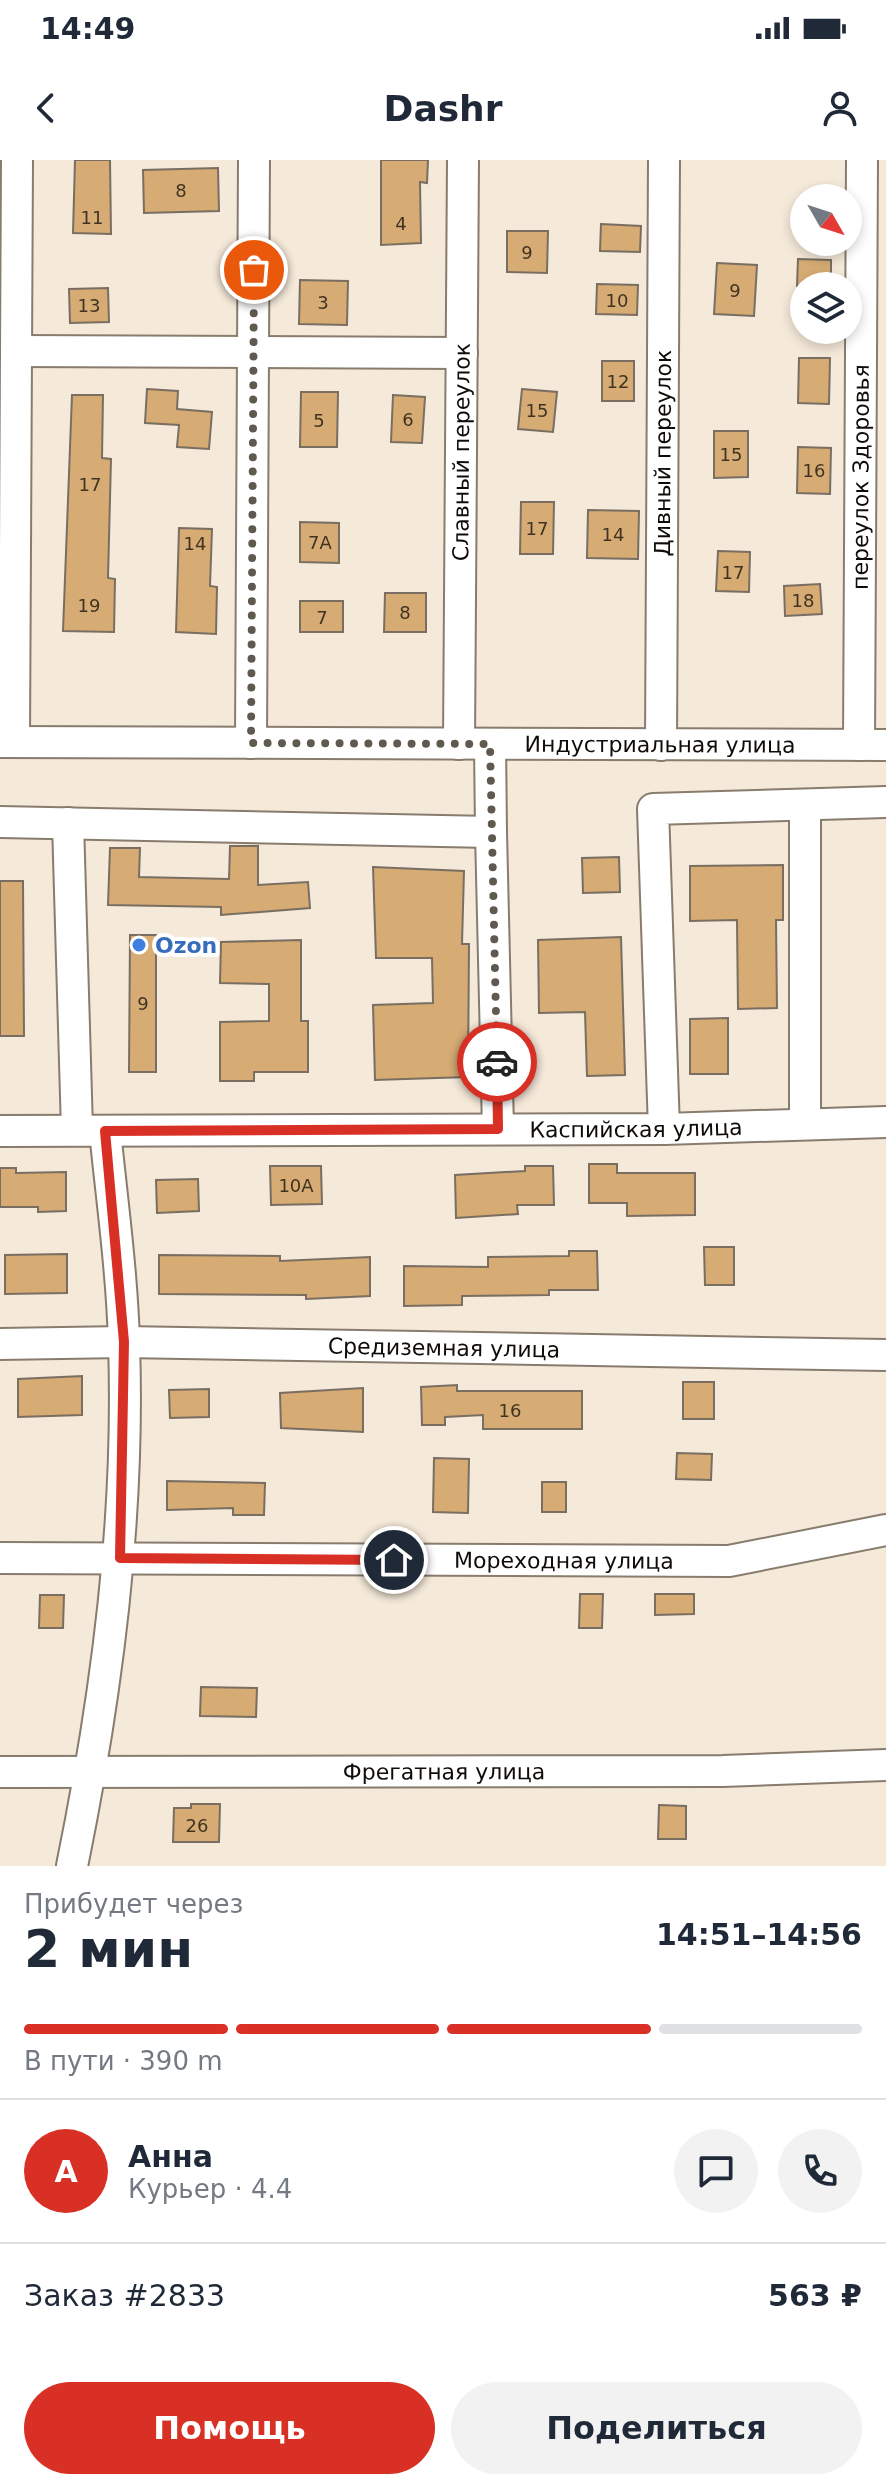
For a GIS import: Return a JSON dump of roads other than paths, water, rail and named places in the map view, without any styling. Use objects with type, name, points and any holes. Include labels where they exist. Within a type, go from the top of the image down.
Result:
[{"type":"street","points":[[7,742],[17,160]]},
{"type":"street","points":[[251,743],[254,160]]},
{"type":"street","name":"Славный переулок","points":[[459,744],[463,160]]},
{"type":"street","name":"Дивный переулок","points":[[661,745],[664,160]]},
{"type":"street","name":"переулок Здоровья","points":[[862,160],[872,745]]},
{"type":"street","points":[[16,351],[462,353]]},
{"type":"street","name":"Индустриальная улица","points":[[7,742],[872,745]]},
{"type":"street","points":[[490,744],[498,1129]]},
{"type":"street","points":[[664,1129],[653,809],[886,802]]},
{"type":"street","points":[[805,805],[805,1124]]},
{"type":"street","points":[[0,822],[491,832]]},
{"type":"street","points":[[68,823],[91,1130],[124,1342],[120,1558],[92,1771],[72,1866]]},
{"type":"street","name":"Каспийская улица","points":[[0,1131],[664,1129],[886,1122]]},
{"type":"street","name":"Средиземная улица","points":[[0,1344],[124,1342],[886,1355]]},
{"type":"street","name":"Мореходная улица","points":[[0,1558],[729,1561],[886,1530]]},
{"type":"street","name":"Фрегатная улица","points":[[0,1772],[723,1771],[886,1765]]},
{"type":"place","name":"Ozon","points":[[139,945]]}]
